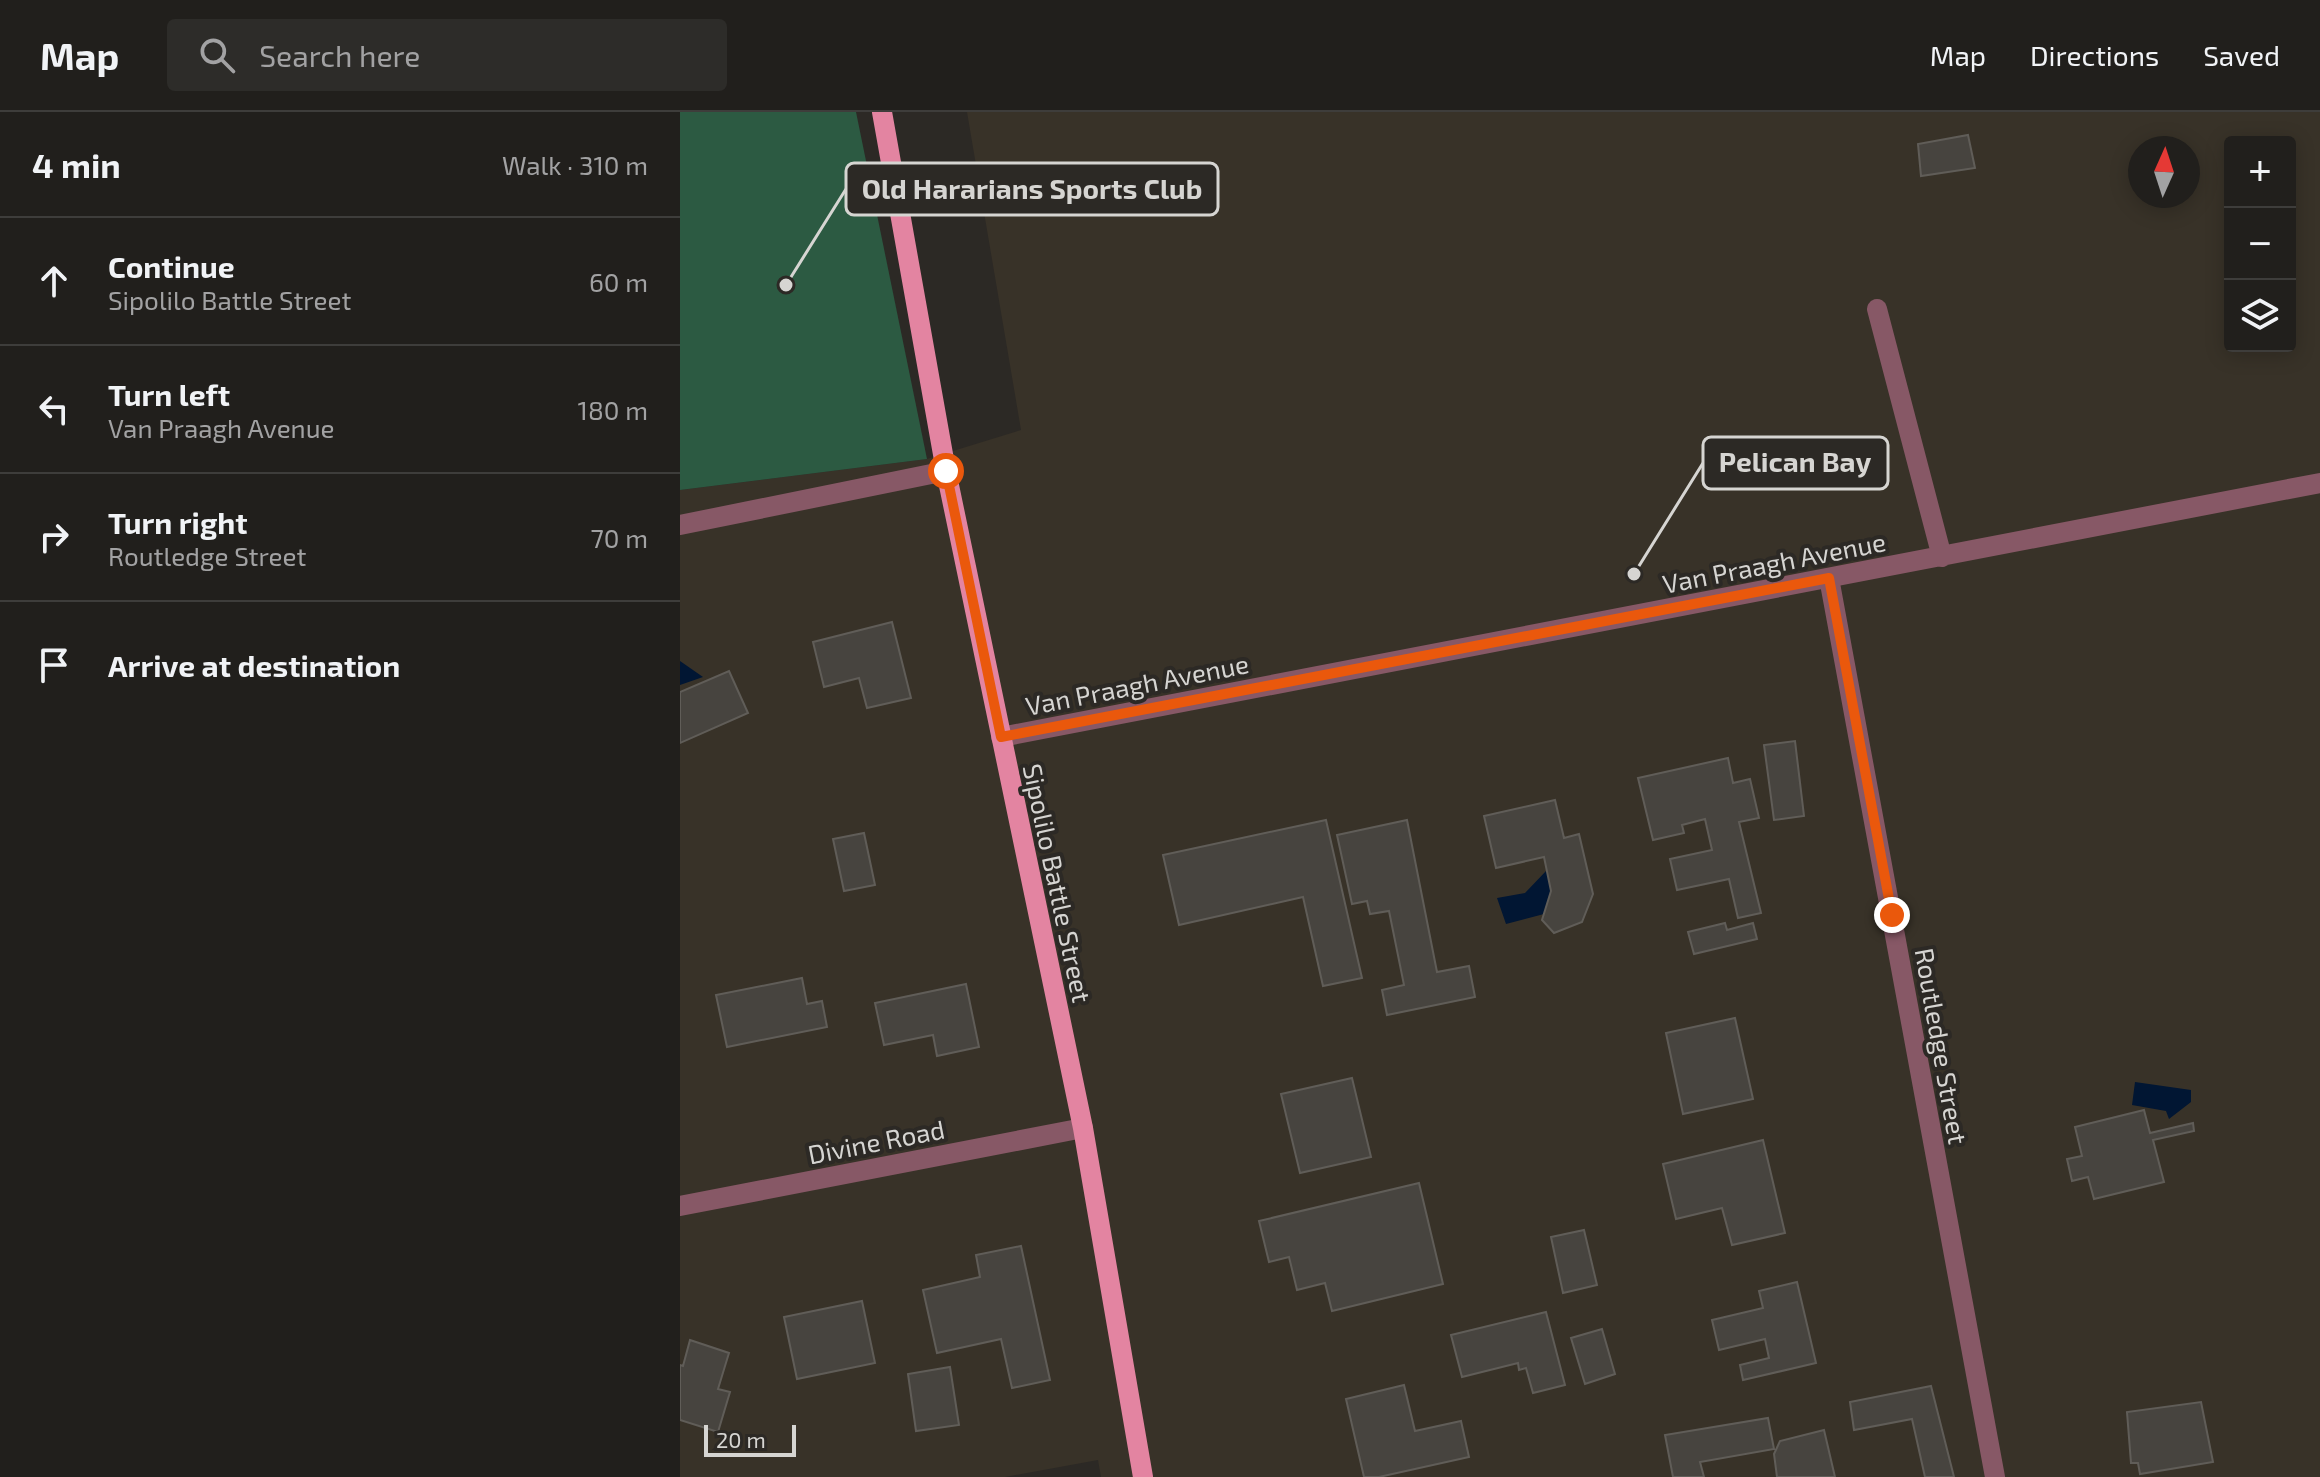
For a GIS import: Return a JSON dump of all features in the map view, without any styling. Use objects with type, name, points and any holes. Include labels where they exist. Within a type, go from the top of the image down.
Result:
[{"type":"main road","name":"Sipolilo Battle Street","points":[[882,112],[946,471],[1083,1128],[1143,1477]]},
{"type":"street","points":[[1877,309],[1942,557]]},
{"type":"street","points":[[680,525],[946,471]]},
{"type":"street","name":"Van Praagh Avenue","points":[[1001,737],[2320,483]]},
{"type":"street","name":"Routledge Street","points":[[1829,578],[1995,1477]]},
{"type":"street","name":"Divine Road","points":[[680,1206],[1083,1128]]},
{"type":"shaded area","points":[[967,112],[2320,112],[2320,1477],[1101,1477],[1098,1460],[1005,1477],[680,1477],[680,490],[927,459],[1021,430]]},
{"type":"green space","points":[[680,112],[856,112],[927,459],[680,490]]},
{"type":"water","points":[[680,661],[703,677],[680,685]]},
{"type":"water","points":[[1547,870],[1551,891],[1544,914],[1506,924],[1497,898],[1525,893]]},
{"type":"water","points":[[2135,1082],[2191,1090],[2191,1102],[2169,1119],[2166,1111],[2132,1105]]},
{"type":"building","points":[[1968,135],[1975,168],[1921,176],[1918,144]]},
{"type":"building","points":[[892,622],[911,698],[867,708],[859,678],[824,687],[813,642]]},
{"type":"building","points":[[729,671],[748,713],[680,743],[680,692]]},
{"type":"building","points":[[1795,741],[1804,816],[1774,820],[1764,745]]},
{"type":"building","points":[[1728,758],[1733,783],[1750,779],[1759,818],[1739,822],[1761,913],[1738,918],[1729,879],[1677,890],[1670,859],[1712,850],[1705,819],[1682,825],[1684,833],[1653,840],[1638,778]]},
{"type":"building","points":[[1555,800],[1564,838],[1579,834],[1593,894],[1582,922],[1554,933],[1542,920],[1551,891],[1544,857],[1496,868],[1484,816]]},
{"type":"building","points":[[1326,820],[1362,978],[1323,986],[1303,897],[1179,925],[1163,855]]},
{"type":"building","points":[[1407,820],[1437,972],[1469,966],[1475,997],[1387,1015],[1382,990],[1404,985],[1389,911],[1370,914],[1367,901],[1352,904],[1337,835]]},
{"type":"building","points":[[864,833],[875,885],[844,891],[833,839]]},
{"type":"building","points":[[1725,923],[1727,930],[1753,923],[1757,939],[1694,954],[1688,932]]},
{"type":"building","points":[[802,978],[807,1004],[822,1001],[827,1027],[727,1047],[716,995]]},
{"type":"building","points":[[966,984],[979,1047],[937,1056],[933,1035],[884,1045],[875,1003]]},
{"type":"building","points":[[1735,1018],[1753,1099],[1683,1114],[1666,1033]]},
{"type":"building","points":[[1352,1078],[1371,1157],[1300,1173],[1281,1094]]},
{"type":"building","points":[[2144,1110],[2150,1133],[2193,1123],[2194,1131],[2153,1140],[2164,1182],[2094,1199],[2088,1177],[2072,1181],[2067,1159],[2082,1156],[2075,1127]]},
{"type":"building","points":[[1763,1140],[1785,1233],[1732,1245],[1722,1208],[1676,1219],[1663,1164]]},
{"type":"building","points":[[1419,1183],[1443,1284],[1332,1311],[1325,1283],[1297,1290],[1289,1257],[1269,1262],[1259,1221]]},
{"type":"building","points":[[1584,1230],[1597,1285],[1563,1293],[1551,1237]]},
{"type":"building","points":[[1021,1246],[1050,1380],[1012,1388],[1001,1339],[937,1353],[923,1290],[980,1277],[976,1255]]},
{"type":"building","points":[[1797,1282],[1816,1363],[1743,1380],[1740,1365],[1769,1358],[1765,1339],[1719,1350],[1712,1320],[1763,1308],[1759,1291]]},
{"type":"building","points":[[862,1301],[875,1363],[797,1379],[784,1317]]},
{"type":"building","points":[[1546,1312],[1565,1385],[1533,1393],[1526,1368],[1519,1370],[1518,1363],[1462,1377],[1451,1335]]},
{"type":"building","points":[[1602,1329],[1615,1374],[1585,1384],[1571,1338]]},
{"type":"building","points":[[690,1340],[729,1353],[718,1389],[730,1392],[718,1432],[680,1420],[680,1365],[683,1366]]},
{"type":"building","points":[[950,1367],[959,1425],[916,1431],[908,1374]]},
{"type":"building","points":[[1404,1385],[1415,1431],[1461,1421],[1469,1457],[1379,1477],[1364,1477],[1346,1399]]},
{"type":"building","points":[[1931,1386],[1954,1477],[1925,1477],[1912,1419],[1854,1430],[1850,1402]]},
{"type":"building","points":[[2201,1402],[2213,1462],[2140,1474],[2138,1463],[2131,1463],[2127,1412]]},
{"type":"building","points":[[1768,1418],[1774,1449],[1700,1462],[1704,1477],[1673,1477],[1665,1435]]},
{"type":"building","points":[[1824,1430],[1835,1477],[1777,1477],[1774,1454],[1780,1441]]},
{"type":"place","name":"Old Hararians Sports Club","points":[[786,285]]},
{"type":"place","name":"Pelican Bay","points":[[1634,574]]},
{"type":"route","points":[[946,471],[1001,737],[1829,578],[1892,915]]}]
